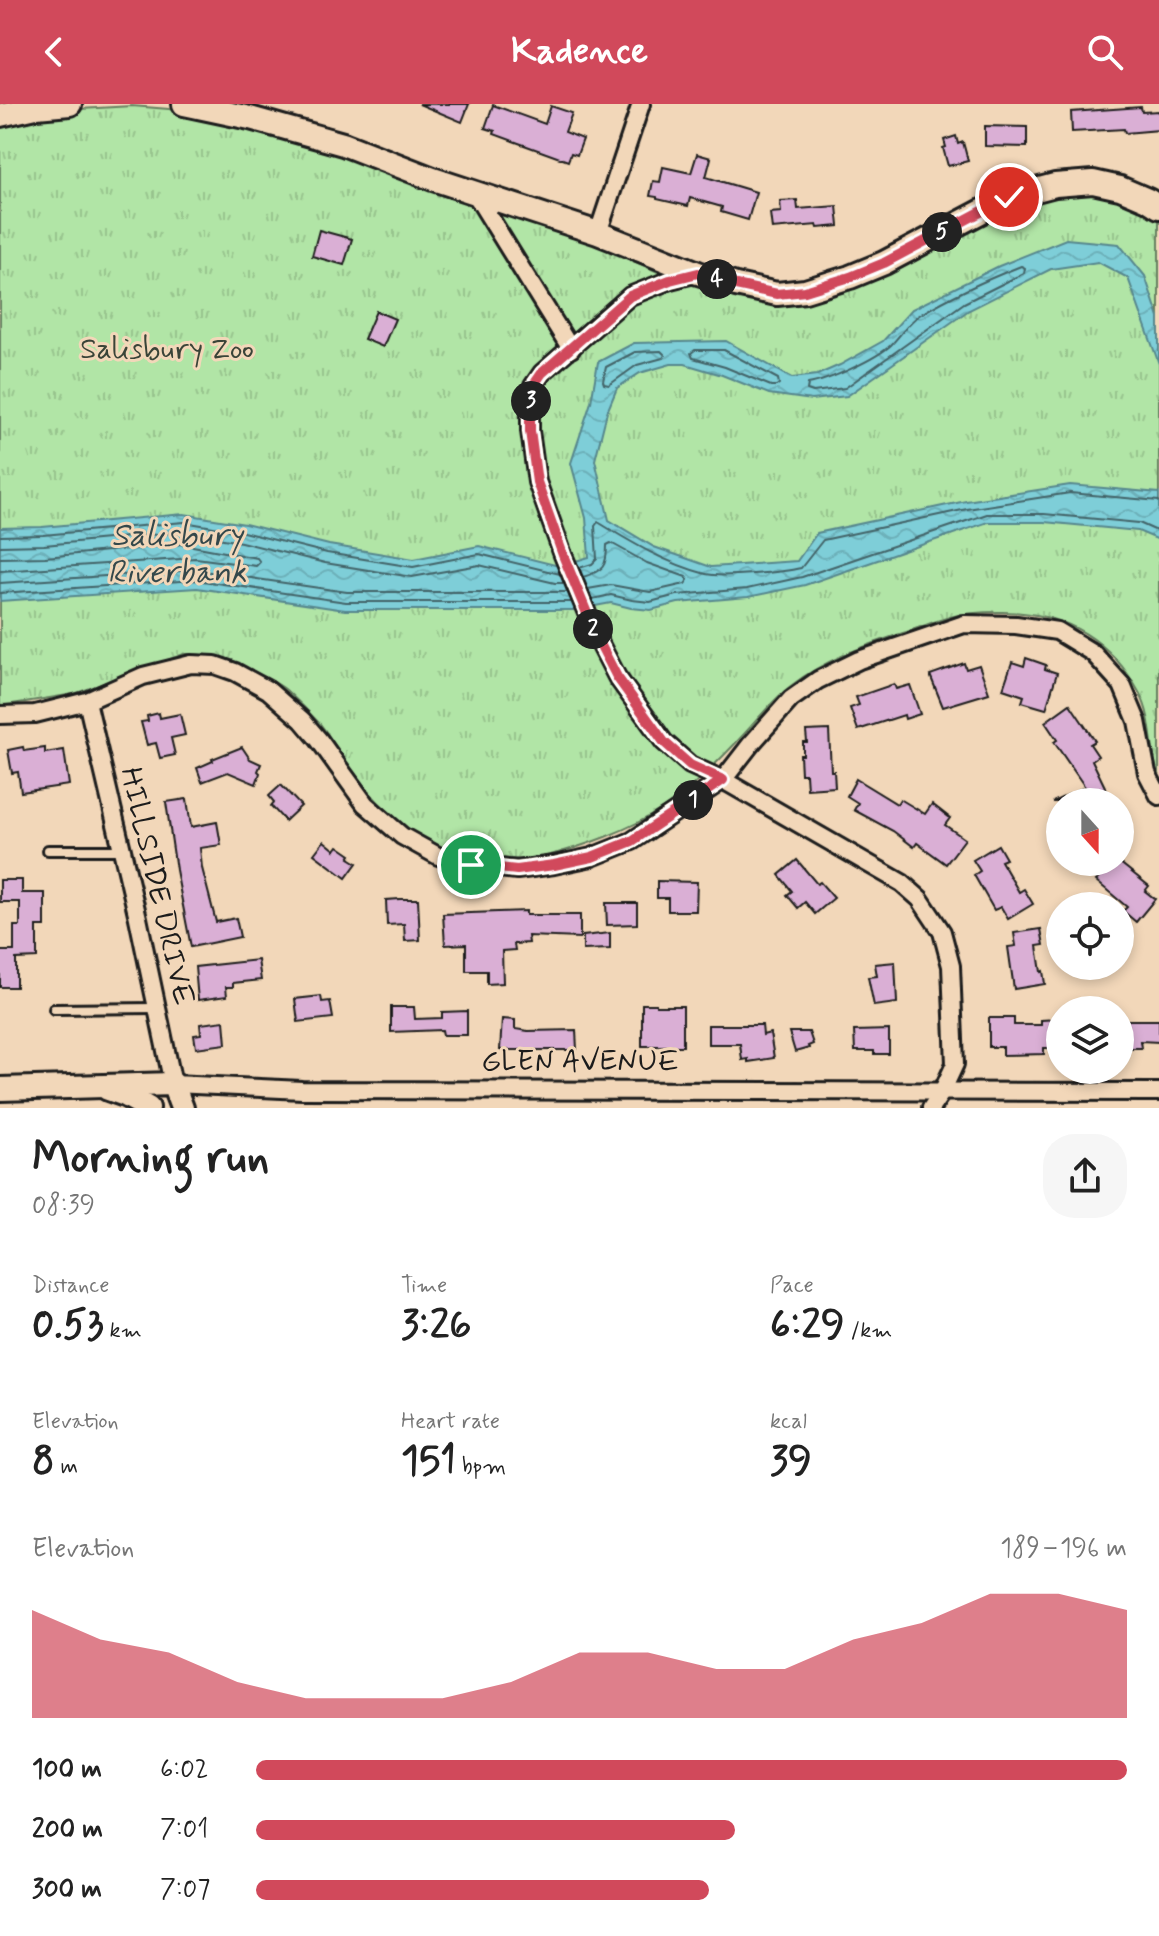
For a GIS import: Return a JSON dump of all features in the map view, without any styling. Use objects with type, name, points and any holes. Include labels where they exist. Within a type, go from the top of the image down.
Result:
[{"type":"street","points":[[0,115],[70,104]]},
{"type":"street","points":[[184,104],[250,118],[343,144],[433,179],[598,233],[698,273],[777,294],[805,291],[850,277],[884,263],[1009,197],[1055,185],[1093,182],[1120,188],[1159,207]]},
{"type":"street","points":[[598,233],[641,104]]},
{"type":"street","points":[[474,192],[571,349]]},
{"type":"street","points":[[698,273],[630,296],[542,373],[533,386],[530,410],[537,482],[598,640],[617,677],[664,742],[690,765],[723,780],[902,883],[920,899],[942,932],[951,966],[955,1064],[931,1108]]},
{"type":"street","points":[[0,715],[35,714],[87,701],[143,676],[191,664],[215,665],[268,690],[302,720],[365,804],[402,836],[438,856],[471,865],[517,870],[592,857],[632,841],[723,780],[791,699],[818,680],[859,660],[964,624],[1016,625],[1057,631],[1093,653],[1122,685],[1137,721],[1147,773],[1159,796]]},
{"type":"street","name":"HILLSIDE DRIVE","points":[[87,701],[173,1084]]},
{"type":"street","points":[[173,1084],[182,1108]]},
{"type":"street","name":"GLEN AVENUE","points":[[0,1089],[173,1084],[302,1090],[1159,1092]]},
{"type":"street","points":[[99,1086],[125,1095],[148,1108]]},
{"type":"lane","points":[[48,850],[122,850]]},
{"type":"lane","points":[[54,1009],[157,1008]]},
{"type":"green space","name":"Salisbury Zoo","points":[[132,106],[169,109],[285,134],[594,243],[669,277],[704,288],[774,300],[1014,201],[1072,192],[1111,194],[1159,216],[1159,777],[1144,704],[1128,674],[1114,657],[1082,632],[1063,623],[1022,613],[950,617],[831,661],[785,690],[706,773],[663,808],[605,837],[529,859],[458,852],[416,834],[380,804],[321,725],[286,690],[220,658],[184,654],[74,694],[0,706],[0,124],[80,109]]},
{"type":"water","name":"Salisbury Riverbank","points":[[1066,239],[1119,244],[1145,276],[1159,318],[1159,364],[1128,278],[1098,262],[1051,269],[969,310],[847,396],[812,400],[769,394],[722,375],[685,364],[671,364],[640,373],[617,388],[607,412],[595,460],[609,520],[654,547],[711,567],[797,561],[817,533],[966,501],[1070,485],[1159,493],[1159,540],[1138,531],[1044,522],[988,522],[805,585],[748,597],[678,603],[651,610],[611,603],[574,610],[345,610],[197,588],[0,601],[0,528],[184,514],[245,524],[329,545],[414,559],[479,546],[559,566],[589,557],[586,518],[571,463],[591,402],[598,362],[634,343],[726,341],[792,378],[817,375],[883,341],[912,309],[999,266]]},
{"type":"building","points":[[419,104],[469,104],[462,122]]},
{"type":"building","points":[[493,105],[545,124],[551,106],[572,113],[565,132],[583,139],[577,155],[571,153],[568,161],[494,134],[495,131],[485,128]]},
{"type":"building","points":[[1141,107],[1142,112],[1159,111],[1159,130],[1072,132],[1071,112]]},
{"type":"building","points":[[985,126],[1027,127],[1027,147],[985,146]]},
{"type":"building","points":[[956,136],[958,144],[963,142],[968,161],[948,166],[944,140]]},
{"type":"building","points":[[697,154],[711,158],[706,177],[756,192],[748,220],[721,212],[722,207],[690,198],[688,206],[650,196],[653,181],[660,182],[663,167],[691,173]]},
{"type":"building","points":[[797,200],[798,209],[837,206],[839,226],[772,229],[770,213],[781,212],[780,201]]},
{"type":"building","points":[[319,230],[352,239],[344,265],[312,256]]},
{"type":"building","points":[[376,311],[395,319],[383,347],[364,339]]},
{"type":"building","points":[[1026,658],[1046,665],[1045,669],[1057,673],[1046,709],[1022,702],[1024,696],[1003,689],[1012,662],[1024,666]]},
{"type":"building","points":[[964,663],[966,669],[979,665],[989,693],[943,707],[930,675]]},
{"type":"building","points":[[894,684],[896,689],[910,685],[920,714],[905,719],[904,715],[858,730],[850,708],[859,705],[856,697]]},
{"type":"building","points":[[1070,704],[1095,741],[1090,744],[1098,756],[1092,760],[1106,788],[1083,788],[1045,722]]},
{"type":"building","points":[[159,713],[160,718],[180,714],[185,735],[171,738],[175,755],[160,758],[156,743],[147,745],[141,722],[148,721],[147,716]]},
{"type":"building","points":[[829,730],[835,787],[807,789],[806,774],[801,774],[800,755],[803,755],[803,742],[807,742],[806,731]]},
{"type":"building","points":[[23,747],[24,751],[45,748],[45,753],[64,750],[69,785],[21,792],[18,772],[12,773],[8,750]]},
{"type":"building","points":[[242,747],[250,759],[261,764],[256,784],[228,772],[202,782],[197,768]]},
{"type":"building","points":[[856,779],[897,804],[900,799],[925,814],[932,804],[950,818],[945,825],[965,839],[946,864],[917,843],[914,847],[893,831],[854,810],[858,803],[847,796]]},
{"type":"building","points":[[281,785],[301,806],[285,821],[271,806],[274,802],[269,796]]},
{"type":"building","points":[[187,799],[191,827],[217,822],[221,845],[200,848],[202,868],[216,922],[236,918],[240,937],[191,947],[166,802]]},
{"type":"building","points":[[324,841],[335,850],[338,846],[357,863],[346,878],[314,854]]},
{"type":"building","points":[[998,845],[1006,859],[1001,861],[1019,892],[1024,889],[1033,904],[1008,919],[1001,907],[994,910],[974,875],[980,871],[973,860]]},
{"type":"building","points":[[797,860],[817,884],[820,882],[834,898],[815,914],[805,902],[798,908],[787,895],[792,891],[779,875]]},
{"type":"building","points":[[1134,874],[1149,886],[1145,891],[1155,899],[1136,922],[1134,892],[1109,892],[1096,881],[1100,876]]},
{"type":"building","points":[[0,880],[22,880],[22,893],[45,893],[45,926],[37,926],[37,958],[16,959],[16,987],[0,987],[0,951],[14,951],[14,926],[20,926],[20,902],[0,902]]},
{"type":"building","points":[[657,881],[697,882],[696,911],[668,911],[668,898],[657,898]]},
{"type":"building","points":[[418,899],[420,940],[405,941],[404,924],[387,925],[386,900]]},
{"type":"building","points":[[606,903],[637,903],[637,924],[607,925]]},
{"type":"building","points":[[526,911],[526,915],[580,915],[580,938],[528,936],[529,943],[514,944],[515,950],[502,951],[503,983],[487,984],[487,971],[466,971],[466,944],[445,945],[443,914]]},
{"type":"building","points":[[1041,929],[1044,945],[1037,946],[1045,984],[1014,989],[1008,947],[1016,946],[1014,933]]},
{"type":"building","points":[[610,933],[610,949],[583,950],[583,936]]},
{"type":"building","points":[[258,960],[261,980],[233,983],[233,987],[226,987],[227,996],[198,1000],[195,967]]},
{"type":"building","points":[[895,962],[897,1003],[874,1006],[868,977],[877,976],[875,964]]},
{"type":"building","points":[[321,996],[322,1002],[330,1001],[333,1018],[298,1022],[295,999]]},
{"type":"building","points":[[642,1004],[683,1006],[683,1046],[642,1046]]},
{"type":"building","points":[[391,1007],[414,1007],[415,1019],[442,1018],[442,1012],[467,1011],[467,1035],[443,1035],[442,1030],[391,1032]]},
{"type":"building","points":[[989,1018],[1014,1018],[1014,1025],[1041,1025],[1041,1020],[1046,1020],[1044,1054],[1003,1055],[1003,1047],[989,1047]]},
{"type":"building","points":[[502,1019],[515,1020],[515,1029],[528,1031],[576,1030],[577,1050],[500,1050]]},
{"type":"building","points":[[1134,1020],[1159,1020],[1159,1042],[1140,1041],[1141,1048],[1134,1048]]},
{"type":"building","points":[[224,1021],[226,1044],[196,1048],[194,1035],[201,1034],[200,1024]]},
{"type":"building","points":[[708,1025],[762,1025],[763,1035],[770,1033],[774,1058],[748,1062],[748,1059],[742,1060],[740,1044],[708,1044]]},
{"type":"building","points":[[889,1030],[889,1054],[855,1051],[854,1031]]},
{"type":"building","points":[[789,1032],[809,1032],[813,1044],[795,1052]]},
{"type":"route","points":[[471,865],[517,870],[592,857],[632,841],[723,780],[690,765],[664,742],[617,677],[598,640],[537,482],[530,410],[533,386],[542,373],[630,296],[670,280],[698,273],[777,294],[805,291],[884,263],[1009,197]]}]
